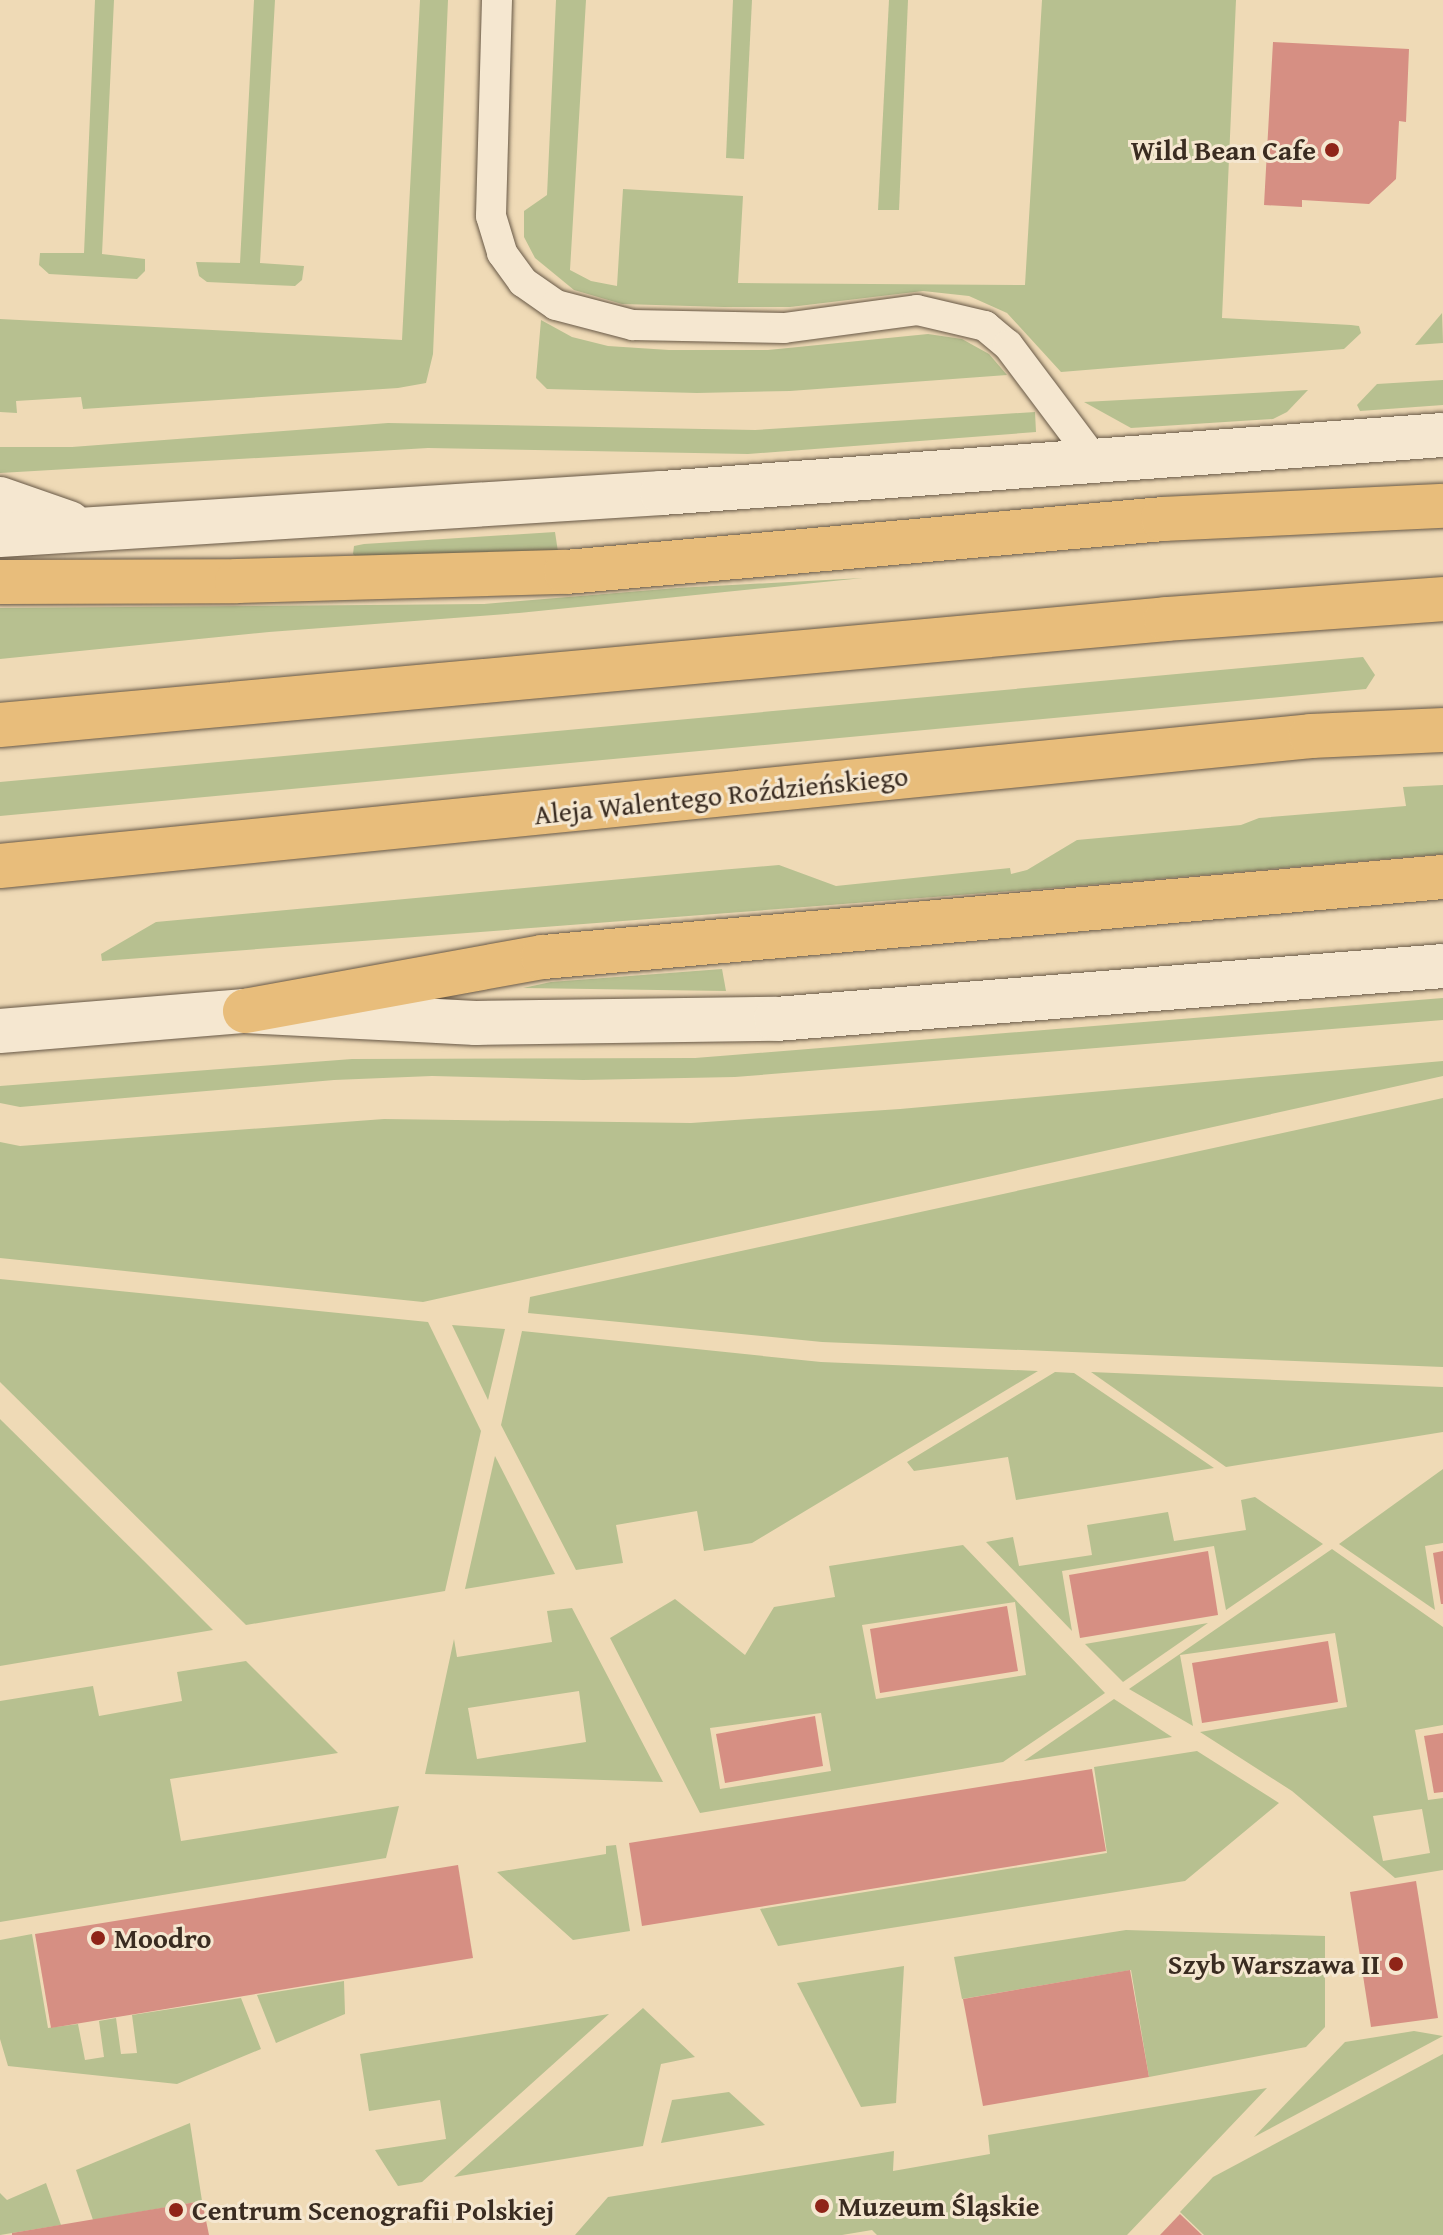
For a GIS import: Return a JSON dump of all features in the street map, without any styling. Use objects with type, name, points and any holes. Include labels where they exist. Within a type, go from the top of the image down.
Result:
[{"type":"main road","points":[[0,535],[1096,462],[1443,435]]},
{"type":"main road","points":[[0,499],[91,530]]},
{"type":"main road","points":[[0,582],[237,581],[566,572],[1163,519],[1443,506]]},
{"type":"main road","points":[[0,725],[1166,619],[1443,599]]},
{"type":"main road","name":"Aleja Walentego Roździeńskiego","points":[[0,866],[1311,736],[1443,730]]},
{"type":"main road","points":[[0,1031],[245,1011],[543,957],[1443,877]]},
{"type":"main road","points":[[245,1011],[476,1023],[776,1019],[1443,966]]},
{"type":"lane","points":[[497,0],[491,216],[502,253],[523,282],[556,305],[633,325],[784,328],[917,310],[985,326],[1017,356],[1096,462]]},
{"type":"green space","points":[[95,0],[114,0],[102,254],[145,259],[145,271],[137,279],[49,274],[39,265],[40,253],[84,253]]},
{"type":"green space","points":[[254,0],[275,0],[260,263],[304,266],[302,280],[295,286],[207,282],[199,276],[196,262],[240,263]]},
{"type":"green space","points":[[420,0],[448,0],[433,354],[426,383],[398,388],[83,409],[81,397],[16,401],[17,413],[0,412],[0,319],[402,340]]},
{"type":"green space","points":[[556,0],[586,0],[570,270],[591,281],[617,286],[623,189],[743,196],[738,283],[1025,285],[1042,0],[1236,0],[1222,318],[1351,325],[1359,326],[1361,333],[1344,349],[1061,372],[1007,313],[969,296],[923,291],[790,307],[724,307],[622,304],[574,290],[535,258],[524,237],[524,211],[547,195]]},
{"type":"green space","points":[[733,0],[752,0],[744,159],[726,158]]},
{"type":"green space","points":[[889,0],[908,0],[899,210],[878,210]]},
{"type":"green space","points":[[1442,313],[1443,343],[1415,345]]},
{"type":"green space","points":[[541,320],[572,337],[608,346],[669,350],[768,350],[928,334],[962,339],[989,354],[1007,375],[790,391],[697,393],[547,389],[536,378]]},
{"type":"green space","points":[[1443,380],[1443,405],[1360,411],[1357,405],[1377,384]]},
{"type":"green space","points":[[1308,390],[1287,412],[1273,419],[1131,428],[1084,402]]},
{"type":"green space","points":[[1035,412],[1036,432],[748,454],[428,448],[0,473],[0,447],[72,447],[388,423],[755,430]]},
{"type":"green space","points":[[555,532],[558,552],[359,560],[353,554],[354,546],[364,544]]},
{"type":"green space","points":[[863,578],[519,613],[269,632],[0,659],[0,608],[484,604],[677,588]]},
{"type":"green space","points":[[1363,657],[1375,675],[1366,689],[0,816],[0,782]]},
{"type":"green space","points":[[1443,785],[1443,854],[1065,887],[102,961],[101,954],[156,922],[720,870],[779,865],[836,886],[1010,868],[1011,874],[1027,870],[1077,840],[1241,825],[1259,818],[1406,806],[1403,787]]},
{"type":"green space","points":[[722,969],[726,991],[523,988],[551,982]]},
{"type":"green space","points":[[1443,998],[1443,1020],[735,1077],[583,1080],[432,1076],[334,1080],[20,1107],[0,1103],[0,1086],[352,1059],[695,1058]]},
{"type":"green space","points":[[1443,1061],[1443,1076],[423,1302],[0,1258],[0,1142],[20,1146],[384,1119],[691,1123],[900,1109]]},
{"type":"green space","points":[[1443,1098],[1443,1367],[822,1342],[528,1313],[530,1297]]},
{"type":"green space","points":[[0,1279],[428,1322],[481,1431],[445,1591],[246,1625],[0,1382]]},
{"type":"green space","points":[[452,1325],[505,1329],[488,1400]]},
{"type":"green space","points":[[522,1331],[821,1362],[1038,1371],[752,1543],[704,1551],[697,1511],[616,1525],[623,1563],[576,1570],[501,1425]]},
{"type":"green space","points":[[1055,1372],[1074,1373],[1214,1468],[1016,1500],[1008,1457],[914,1471],[907,1462]]},
{"type":"green space","points":[[1091,1372],[1443,1387],[1443,1432],[1226,1467]]},
{"type":"green space","points":[[0,1419],[145,1562],[213,1630],[0,1666]]},
{"type":"green space","points":[[495,1456],[555,1574],[465,1589]]},
{"type":"green space","points":[[1443,1469],[1443,1543],[1425,1546],[1435,1610],[1339,1544]]},
{"type":"green space","points":[[1255,1497],[1323,1544],[1226,1610],[1214,1546],[1062,1571],[1072,1631],[986,1542],[1013,1537],[1019,1566],[1092,1555],[1087,1525],[1168,1512],[1174,1541],[1246,1530],[1241,1500]]},
{"type":"green space","points":[[963,1545],[1105,1693],[1003,1762],[700,1813],[610,1638],[675,1599],[745,1655],[774,1607],[835,1597],[829,1566]],"holes":[[[1015,1602],[1026,1675],[876,1699],[862,1625]],[[821,1713],[831,1771],[720,1789],[710,1728]]]},
{"type":"green space","points":[[1332,1549],[1443,1627],[1443,1725],[1415,1730],[1428,1800],[1443,1798],[1443,1870],[1395,1878],[1292,1791],[1200,1732],[1347,1707],[1335,1633],[1180,1655],[1193,1726],[1129,1689]],"holes":[[[1422,1809],[1430,1853],[1383,1861],[1373,1816]]]},
{"type":"green space","points":[[572,1608],[663,1782],[425,1774],[454,1639],[457,1657],[552,1642],[547,1611]],"holes":[[[579,1691],[586,1742],[477,1759],[468,1708]]]},
{"type":"green space","points":[[1208,1623],[1123,1682],[1085,1644]]},
{"type":"green space","points":[[246,1661],[338,1753],[170,1779],[181,1841],[399,1806],[386,1858],[0,1922],[0,1701],[93,1686],[99,1716],[182,1701],[177,1672]]},
{"type":"green space","points":[[1114,1699],[1172,1737],[1024,1761]]},
{"type":"green space","points":[[1197,1751],[1279,1803],[1185,1881],[778,1946],[760,1909],[1107,1853],[1094,1767]]},
{"type":"green space","points":[[616,1845],[630,1931],[573,1940],[497,1872],[606,1854],[606,1846]]},
{"type":"green space","points":[[1126,1930],[1325,1936],[1325,2027],[1306,2047],[1149,2077],[1131,1970],[962,1999],[954,1957]]},
{"type":"green space","points":[[32,1934],[48,2028],[78,2024],[85,2060],[104,2057],[99,2021],[116,2018],[121,2054],[137,2053],[132,2015],[241,1998],[261,2049],[177,2084],[8,2066],[0,2039],[0,1940]]},
{"type":"green space","points":[[904,1966],[896,2103],[861,2107],[797,1983]]},
{"type":"green space","points":[[344,1981],[345,2014],[276,2043],[257,1995]]},
{"type":"green space","points":[[643,2008],[695,2057],[661,2064],[643,2146],[454,2177]]},
{"type":"green space","points":[[609,2014],[422,2182],[398,2186],[375,2150],[446,2139],[440,2100],[369,2111],[360,2054]]},
{"type":"green space","points":[[1414,2031],[1443,2036],[1254,2137],[1345,2042]]},
{"type":"green space","points":[[1443,2054],[1443,2235],[1204,2235],[1180,2212],[1213,2177]]},
{"type":"green space","points":[[1267,2088],[1127,2235],[877,2235],[872,2230],[842,2235],[575,2235],[608,2197],[894,2151],[893,2171],[990,2154],[988,2135]]},
{"type":"green space","points":[[729,2092],[765,2125],[661,2143],[672,2100]]},
{"type":"green space","points":[[190,2123],[202,2201],[93,2220],[76,2170]]},
{"type":"green space","points":[[46,2183],[61,2225],[0,2235],[0,2193],[7,2200]]},
{"type":"building","name":"Wild Bean Cafe","points":[[1273,42],[1409,49],[1406,122],[1399,121],[1396,179],[1369,204],[1302,200],[1302,207],[1264,205]]},
{"type":"building","points":[[1208,1551],[1218,1615],[1080,1638],[1069,1575]]},
{"type":"building","points":[[1443,1551],[1443,1604],[1441,1604],[1433,1553]]},
{"type":"building","points":[[1007,1606],[1018,1671],[880,1693],[870,1629]]},
{"type":"building","points":[[1328,1641],[1338,1702],[1202,1723],[1192,1663]]},
{"type":"building","points":[[815,1716],[823,1766],[725,1783],[716,1734]]},
{"type":"building","points":[[1443,1733],[1443,1792],[1434,1793],[1424,1736]]},
{"type":"building","points":[[1092,1769],[1106,1851],[642,1926],[629,1843]]},
{"type":"building","points":[[458,1865],[473,1958],[51,2028],[35,1934]]},
{"type":"building","points":[[1416,1881],[1438,2018],[1371,2027],[1350,1892]]},
{"type":"building","points":[[1130,1970],[1149,2077],[983,2106],[963,1999]]},
{"type":"building","name":"Centrum Scenografii Polskiej","points":[[202,2201],[209,2235],[12,2235],[12,2233]]},
{"type":"building","points":[[1180,2214],[1202,2235],[1160,2235]]},
{"type":"place","name":"Wild Bean Cafe","points":[[1332,150]]},
{"type":"place","name":"Moodro","points":[[98,1938]]},
{"type":"place","name":"Szyb Warszawa II","points":[[1396,1964]]},
{"type":"place","name":"Muzeum Śląskie","points":[[822,2206]]},
{"type":"place","name":"Centrum Scenografii Polskiej","points":[[176,2210]]}]
